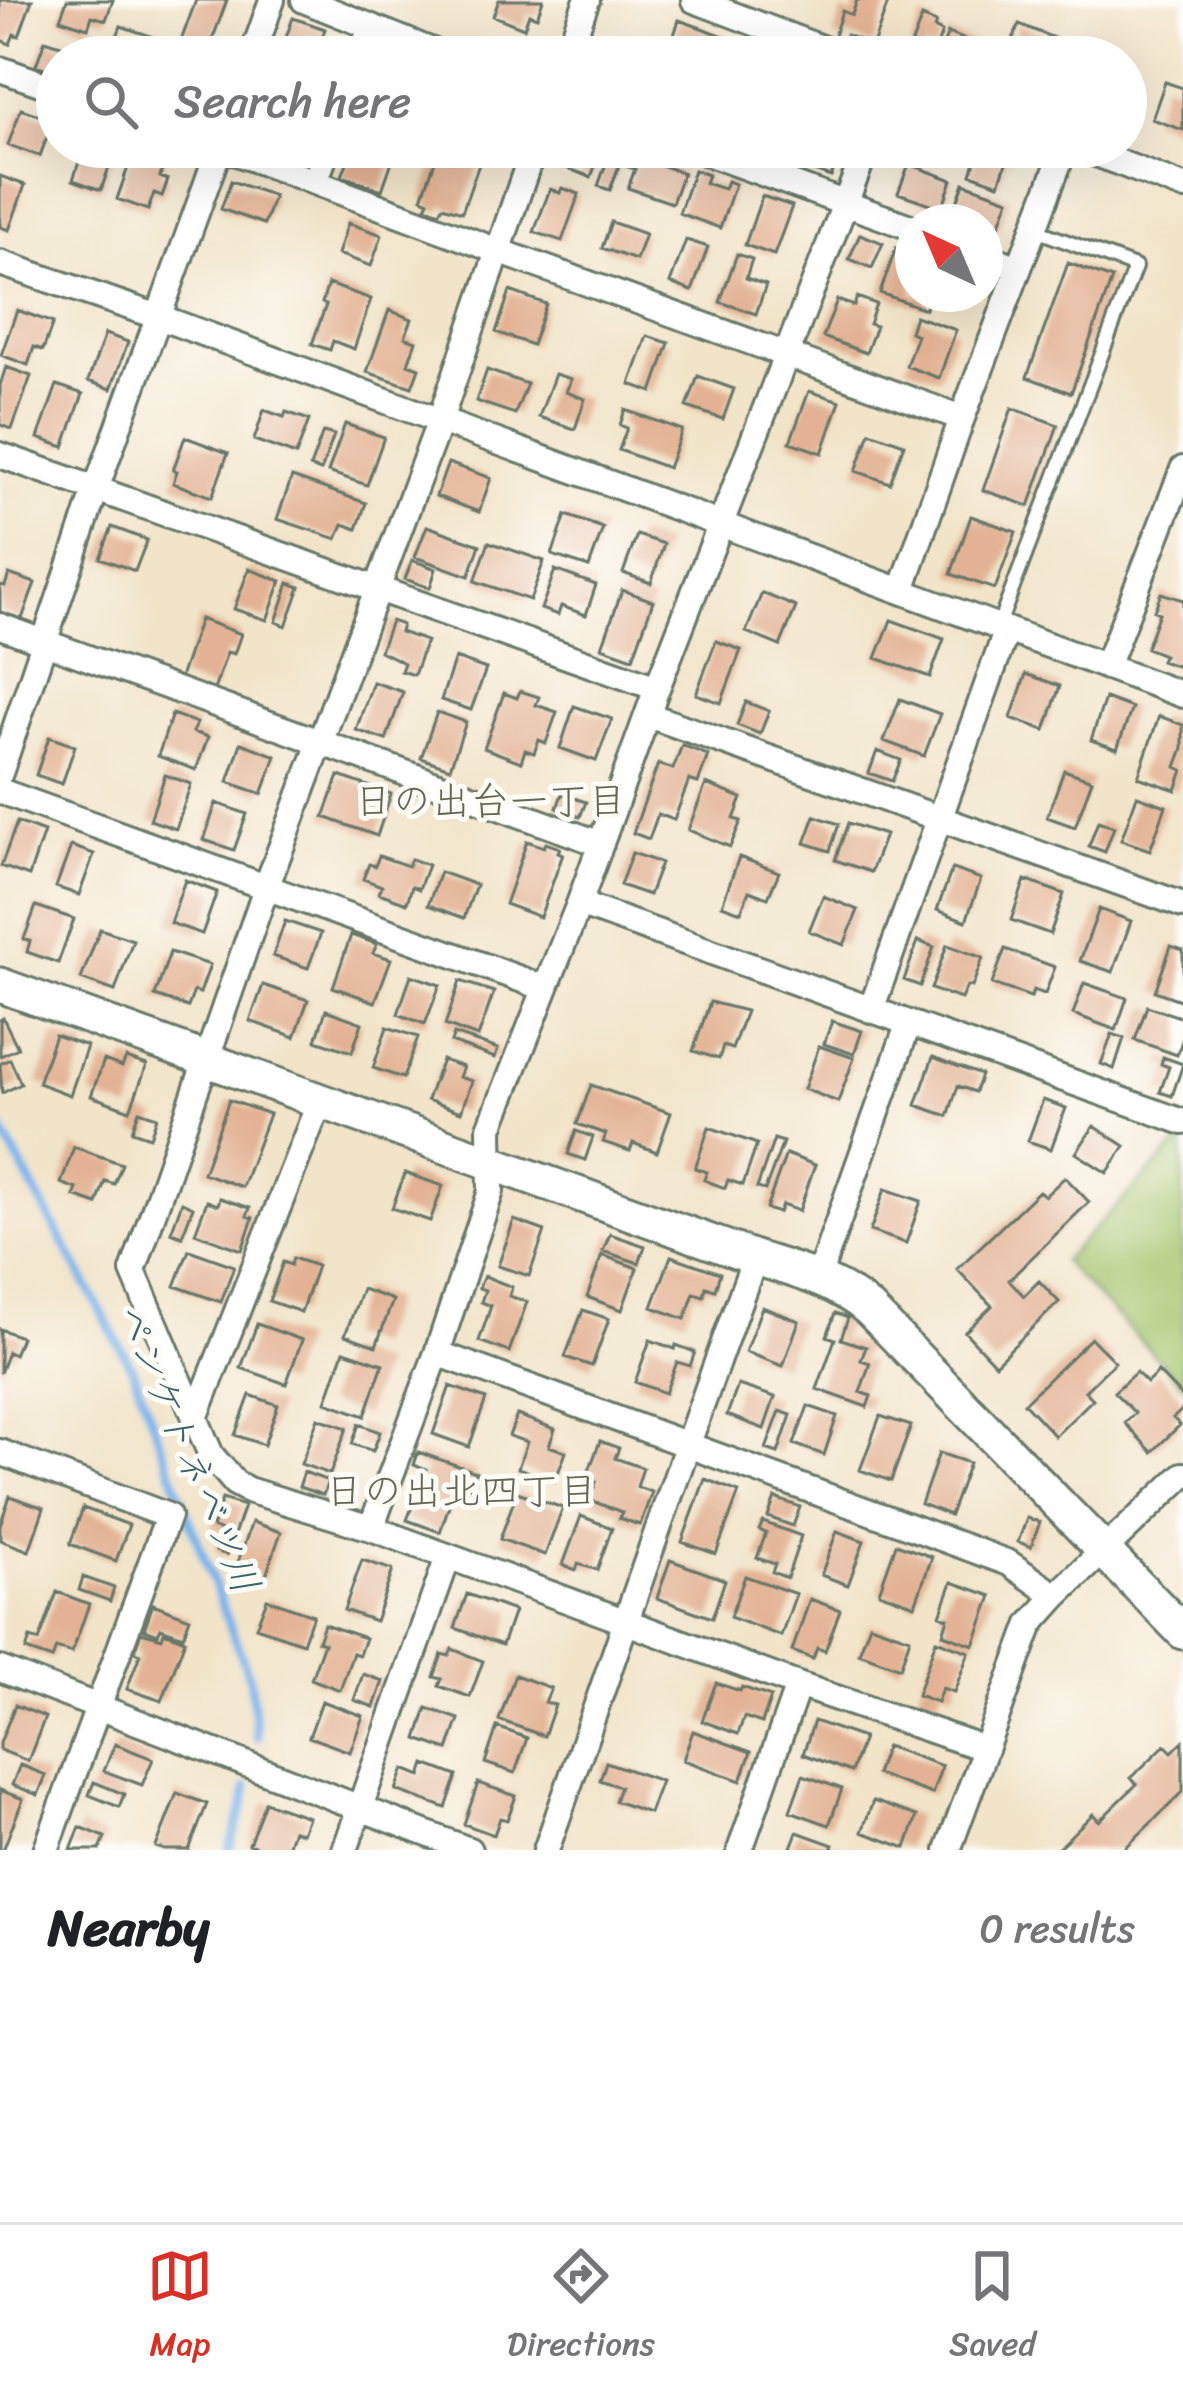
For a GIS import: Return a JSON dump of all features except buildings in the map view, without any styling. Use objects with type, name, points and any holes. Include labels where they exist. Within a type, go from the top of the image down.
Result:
[{"type":"street","points":[[259,36],[272,0]]},
{"type":"street","points":[[304,0],[394,36]]},
{"type":"street","points":[[573,36],[586,0]]},
{"type":"street","points":[[694,0],[789,36]]},
{"type":"street","points":[[368,36],[371,27]]},
{"type":"street","points":[[0,69],[36,82]]},
{"type":"street","points":[[0,773],[213,168]]},
{"type":"street","points":[[277,168],[962,418]]},
{"type":"street","points":[[315,182],[320,168]]},
{"type":"street","points":[[527,168],[133,1271],[211,1455],[235,1483],[983,1748]]},
{"type":"street","points":[[750,168],[895,221]]},
{"type":"street","points":[[371,1528],[491,1191],[490,1128],[859,168]]},
{"type":"street","points":[[902,590],[1057,168]]},
{"type":"street","points":[[1133,168],[1183,187]]},
{"type":"street","points":[[1003,262],[1018,268]]},
{"type":"street","points":[[0,263],[159,317],[1183,695]]},
{"type":"street","points":[[0,455],[657,688]]},
{"type":"street","points":[[1106,667],[1182,473]]},
{"type":"street","points":[[0,626],[601,844]]},
{"type":"street","points":[[871,1010],[1001,630]]},
{"type":"street","points":[[648,716],[1183,905]]},
{"type":"street","points":[[0,790],[545,988]]},
{"type":"street","points":[[579,904],[1183,1122]]},
{"type":"street","points":[[0,985],[844,1289],[870,1310],[1183,1632]]},
{"type":"street","points":[[818,1278],[908,1025]]},
{"type":"street","points":[[196,1418],[320,1101]]},
{"type":"street","points":[[546,1850],[754,1258]]},
{"type":"street","points":[[437,1353],[1009,1563],[1056,1596]]},
{"type":"street","points":[[0,1452],[168,1516],[46,1850]]},
{"type":"street","points":[[948,1850],[1031,1624],[1183,1474]]},
{"type":"street","points":[[345,1850],[448,1557]]},
{"type":"street","points":[[0,1670],[470,1850]]},
{"type":"street","points":[[740,1850],[798,1685]]},
{"type":"lane","points":[[1001,630],[1135,267],[1033,229]]},
{"type":"green space","points":[[1183,1139],[1183,1384],[1062,1261]]},
{"type":"waterway","name":"ペンケトネベツ川","points":[[0,1127],[132,1368],[250,1679],[257,1737]]},
{"type":"waterway","name":"ペンケトネベツ川","points":[[229,1850],[247,1787]]},
{"type":"district","name":"日の出台一丁目","points":[[490,800]]},
{"type":"district","name":"日の出北四丁目","points":[[461,1490]]}]
